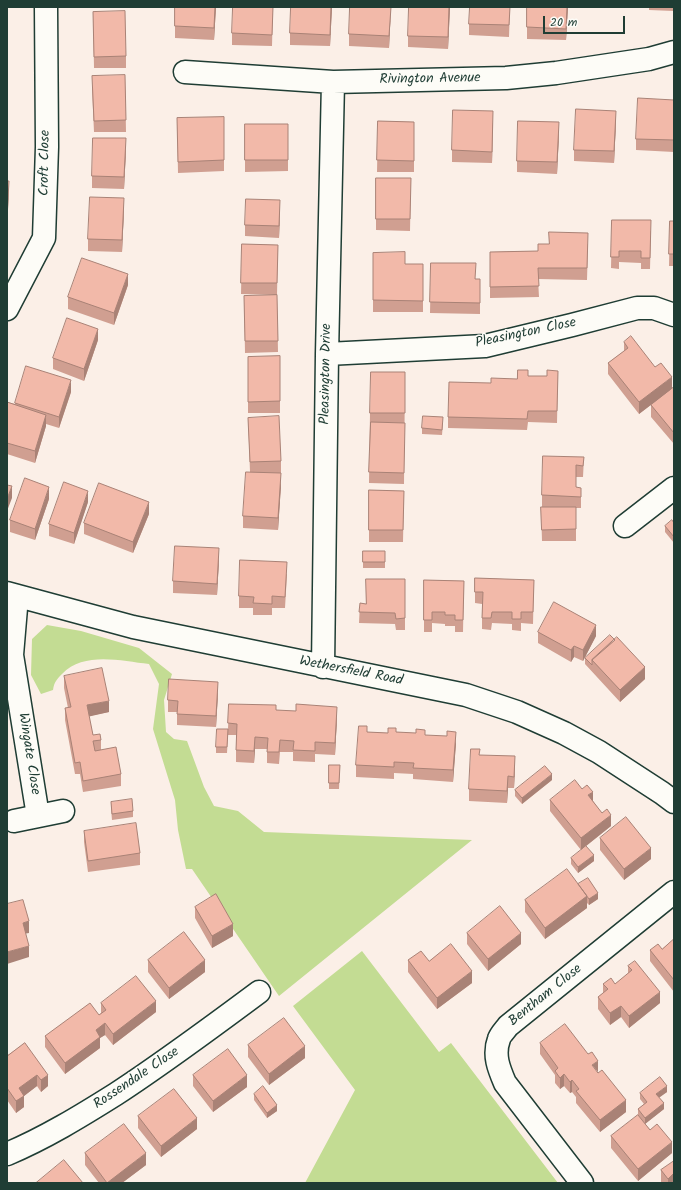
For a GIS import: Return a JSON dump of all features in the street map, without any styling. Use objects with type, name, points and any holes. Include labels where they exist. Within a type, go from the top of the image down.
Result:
[{"type":"street","name":"Croft Close","points":[[8,304],[44,238],[47,147],[46,7]]},
{"type":"street","name":"Rivington Avenue","points":[[185,72],[333,82],[506,78],[556,73],[649,59],[674,52]]},
{"type":"street","name":"Pleasington Drive","points":[[323,667],[327,354],[333,82]]},
{"type":"street","name":"Pleasington Close","points":[[327,354],[485,346],[637,308],[654,308],[674,315]]},
{"type":"street","points":[[625,526],[674,488]]},
{"type":"street","name":"Wethersfield Road","points":[[12,594],[133,627],[466,695],[517,712],[564,733],[599,752],[674,802]]},
{"type":"street","name":"Wingate Close","points":[[12,594],[12,655],[38,816]]},
{"type":"street","points":[[14,821],[63,811]]},
{"type":"street","name":"Bentham Close","points":[[582,1183],[505,1083],[499,1069],[496,1054],[499,1038],[508,1026],[674,892]]},
{"type":"street","name":"Rossendale Close","points":[[7,1154],[81,1116],[151,1071],[259,992]]},
{"type":"green space","points":[[47,625],[81,631],[139,648],[172,674],[164,700],[166,732],[174,739],[187,741],[204,787],[214,806],[238,811],[264,832],[472,840],[279,996],[192,869],[186,869],[178,830],[175,800],[153,729],[159,684],[149,664],[103,659],[81,662],[62,674],[56,681],[53,690],[41,694],[31,675],[32,639]]},
{"type":"green space","points":[[362,951],[439,1052],[451,1043],[558,1183],[305,1183],[355,1090],[293,1006]]},
{"type":"building","points":[[175,7],[215,7],[214,28],[175,26]]},
{"type":"building","points":[[233,7],[273,7],[272,35],[232,33]]},
{"type":"building","points":[[291,7],[331,7],[330,35],[290,33]]},
{"type":"building","points":[[350,7],[391,7],[389,36],[349,34]]},
{"type":"building","points":[[409,7],[449,7],[448,37],[408,36]]},
{"type":"building","points":[[470,7],[510,7],[509,25],[469,24]]},
{"type":"building","points":[[527,7],[567,7],[566,29],[527,27]]},
{"type":"building","points":[[125,11],[126,56],[94,57],[93,12]]},
{"type":"building","points":[[125,75],[126,120],[94,121],[92,76]]},
{"type":"building","points":[[638,98],[674,100],[674,140],[636,139]]},
{"type":"building","points":[[576,109],[616,111],[614,151],[574,150]]},
{"type":"building","points":[[453,110],[493,111],[492,152],[452,150]]},
{"type":"building","points":[[224,117],[224,160],[178,162],[177,118]]},
{"type":"building","points":[[378,121],[414,122],[414,161],[377,160]]},
{"type":"building","points":[[518,121],[559,122],[557,162],[517,161]]},
{"type":"building","points":[[245,124],[288,124],[288,160],[245,160]]},
{"type":"building","points":[[93,138],[126,138],[124,177],[92,176]]},
{"type":"building","points":[[376,178],[411,178],[410,219],[376,219]]},
{"type":"building","points":[[7,181],[9,181],[7,217]]},
{"type":"building","points":[[90,197],[124,198],[122,240],[88,239]]},
{"type":"building","points":[[246,199],[280,200],[279,226],[245,225]]},
{"type":"building","points":[[612,220],[651,220],[650,258],[641,258],[641,251],[619,251],[619,257],[611,257]]},
{"type":"building","points":[[670,221],[674,221],[674,254],[669,254]]},
{"type":"building","points":[[549,232],[588,233],[587,268],[538,268],[539,286],[490,287],[490,252],[538,251],[538,244],[549,244]]},
{"type":"building","points":[[242,244],[278,245],[277,283],[241,283]]},
{"type":"building","points":[[405,252],[405,264],[423,264],[423,301],[373,300],[373,253]]},
{"type":"building","points":[[82,258],[128,274],[114,313],[68,297]]},
{"type":"building","points":[[431,263],[476,263],[475,279],[480,279],[480,303],[430,302]]},
{"type":"building","points":[[277,295],[278,341],[245,341],[244,296]]},
{"type":"building","points":[[67,318],[98,329],[84,369],[53,358]]},
{"type":"building","points":[[631,336],[655,367],[661,363],[672,377],[639,402],[608,363],[628,348],[624,342]]},
{"type":"building","points":[[280,356],[280,401],[248,402],[248,357]]},
{"type":"building","points":[[26,366],[71,380],[59,417],[15,403]]},
{"type":"building","points":[[518,370],[528,370],[528,376],[547,376],[547,370],[558,371],[557,411],[528,411],[527,419],[448,417],[449,382],[491,383],[491,378],[517,379]]},
{"type":"building","points":[[371,372],[405,372],[405,413],[370,413]]},
{"type":"building","points":[[674,387],[674,433],[651,405]]},
{"type":"building","points":[[7,402],[46,415],[35,451],[7,443]]},
{"type":"building","points":[[279,416],[281,461],[250,462],[248,418]]},
{"type":"building","points":[[423,416],[443,417],[442,430],[422,428]]},
{"type":"building","points":[[371,422],[405,423],[404,473],[369,472]]},
{"type":"building","points":[[543,456],[584,457],[583,466],[576,465],[576,487],[581,488],[581,497],[542,495]]},
{"type":"building","points":[[246,472],[281,473],[278,518],[243,516]]},
{"type":"building","points":[[25,478],[49,487],[35,529],[10,520]]},
{"type":"building","points":[[64,482],[88,491],[74,533],[49,524]]},
{"type":"building","points":[[99,483],[149,502],[133,542],[84,523]]},
{"type":"building","points":[[7,485],[12,486],[7,499]]},
{"type":"building","points":[[369,490],[404,491],[403,530],[369,530]]},
{"type":"building","points":[[541,507],[576,507],[576,529],[542,530]]},
{"type":"building","points":[[672,520],[674,523],[674,537],[665,526]]},
{"type":"building","points":[[175,546],[219,548],[217,584],[173,581]]},
{"type":"building","points":[[363,551],[385,551],[385,562],[363,562]]},
{"type":"building","points":[[240,560],[287,562],[285,597],[272,596],[272,604],[253,603],[254,597],[239,596]]},
{"type":"building","points":[[475,578],[534,580],[533,612],[521,612],[521,619],[512,619],[512,612],[492,612],[491,618],[482,618],[483,592],[475,592]]},
{"type":"building","points":[[366,579],[405,579],[405,618],[396,619],[395,613],[359,612],[360,603],[366,604]]},
{"type":"building","points":[[424,580],[464,581],[463,620],[455,620],[455,615],[445,615],[445,612],[432,612],[432,620],[424,620]]},
{"type":"building","points":[[554,602],[596,625],[583,650],[574,646],[571,650],[538,632]]},
{"type":"building","points":[[610,635],[615,640],[592,660],[592,665],[585,658]]},
{"type":"building","points":[[617,637],[645,667],[620,690],[592,660]]},
{"type":"building","points":[[102,668],[109,701],[87,705],[93,735],[100,734],[101,740],[93,741],[95,751],[116,747],[121,774],[83,781],[80,762],[75,763],[65,708],[71,707],[64,676]]},
{"type":"building","points":[[169,679],[218,682],[216,716],[177,714],[178,701],[168,700]]},
{"type":"building","points":[[229,704],[276,705],[276,710],[296,711],[296,704],[337,707],[335,743],[315,742],[315,751],[293,750],[294,741],[280,740],[279,752],[267,752],[268,738],[255,737],[254,751],[236,750],[237,724],[228,723]]},
{"type":"building","points":[[359,726],[367,726],[367,732],[388,733],[388,728],[396,728],[396,732],[416,733],[416,729],[425,730],[425,735],[447,736],[447,731],[456,732],[453,770],[413,768],[414,763],[394,762],[394,767],[356,765]]},
{"type":"building","points":[[217,729],[228,729],[227,747],[216,747]]},
{"type":"building","points":[[471,749],[480,749],[479,755],[515,756],[514,777],[508,776],[507,791],[469,789]]},
{"type":"building","points":[[329,765],[340,765],[339,783],[329,783]]},
{"type":"building","points":[[545,766],[552,774],[522,798],[515,790]]},
{"type":"building","points":[[575,780],[582,789],[587,785],[593,792],[588,795],[602,813],[607,809],[611,815],[581,838],[550,800]]},
{"type":"building","points":[[132,799],[133,811],[112,814],[111,802]]},
{"type":"building","points":[[626,817],[651,848],[624,869],[600,838]]},
{"type":"building","points":[[136,823],[140,853],[88,861],[84,831]]},
{"type":"building","points":[[586,846],[594,855],[578,867],[571,858]]},
{"type":"building","points":[[567,869],[587,896],[545,928],[525,900]]},
{"type":"building","points":[[588,878],[598,893],[589,899],[578,884]]},
{"type":"building","points":[[216,894],[233,924],[212,936],[195,907]]},
{"type":"building","points":[[23,900],[29,921],[23,923],[29,946],[7,952],[7,904]]},
{"type":"building","points":[[500,906],[521,933],[488,959],[467,933]]},
{"type":"building","points":[[184,932],[205,960],[169,988],[148,960]]},
{"type":"building","points":[[674,939],[674,980],[650,950],[658,944],[662,949]]},
{"type":"building","points":[[451,944],[472,971],[437,998],[408,960],[421,951],[429,961]]},
{"type":"building","points":[[635,961],[660,992],[629,1016],[621,1006],[610,1013],[598,997],[608,989],[603,984],[611,978],[615,984],[632,970],[628,966]]},
{"type":"building","points":[[136,976],[156,1001],[113,1034],[105,1023],[96,1030],[100,1037],[65,1063],[45,1036],[90,1003],[99,1015],[106,1010],[101,1003]]},
{"type":"building","points":[[284,1018],[305,1046],[269,1074],[248,1045]]},
{"type":"building","points":[[565,1024],[588,1054],[592,1052],[598,1061],[592,1065],[598,1073],[602,1070],[626,1100],[600,1120],[576,1091],[579,1089],[572,1080],[570,1082],[564,1074],[560,1078],[555,1071],[558,1068],[540,1043]]},
{"type":"building","points":[[25,1043],[48,1075],[41,1080],[37,1075],[19,1088],[24,1096],[16,1101],[7,1088],[7,1053],[8,1055]]},
{"type":"building","points":[[228,1049],[247,1075],[213,1101],[193,1075]]},
{"type":"building","points":[[660,1077],[667,1086],[656,1094],[664,1103],[645,1118],[638,1109],[647,1102],[640,1093]]},
{"type":"building","points":[[263,1086],[277,1105],[267,1113],[254,1094]]},
{"type":"building","points":[[174,1089],[197,1118],[161,1146],[138,1116]]},
{"type":"building","points":[[638,1115],[650,1130],[657,1124],[672,1142],[638,1169],[611,1136]]},
{"type":"building","points":[[124,1124],[146,1153],[107,1183],[85,1153]]},
{"type":"building","points":[[64,1160],[83,1183],[36,1183]]},
{"type":"building","points":[[674,1161],[674,1175],[673,1174],[668,1179],[661,1170]]}]
